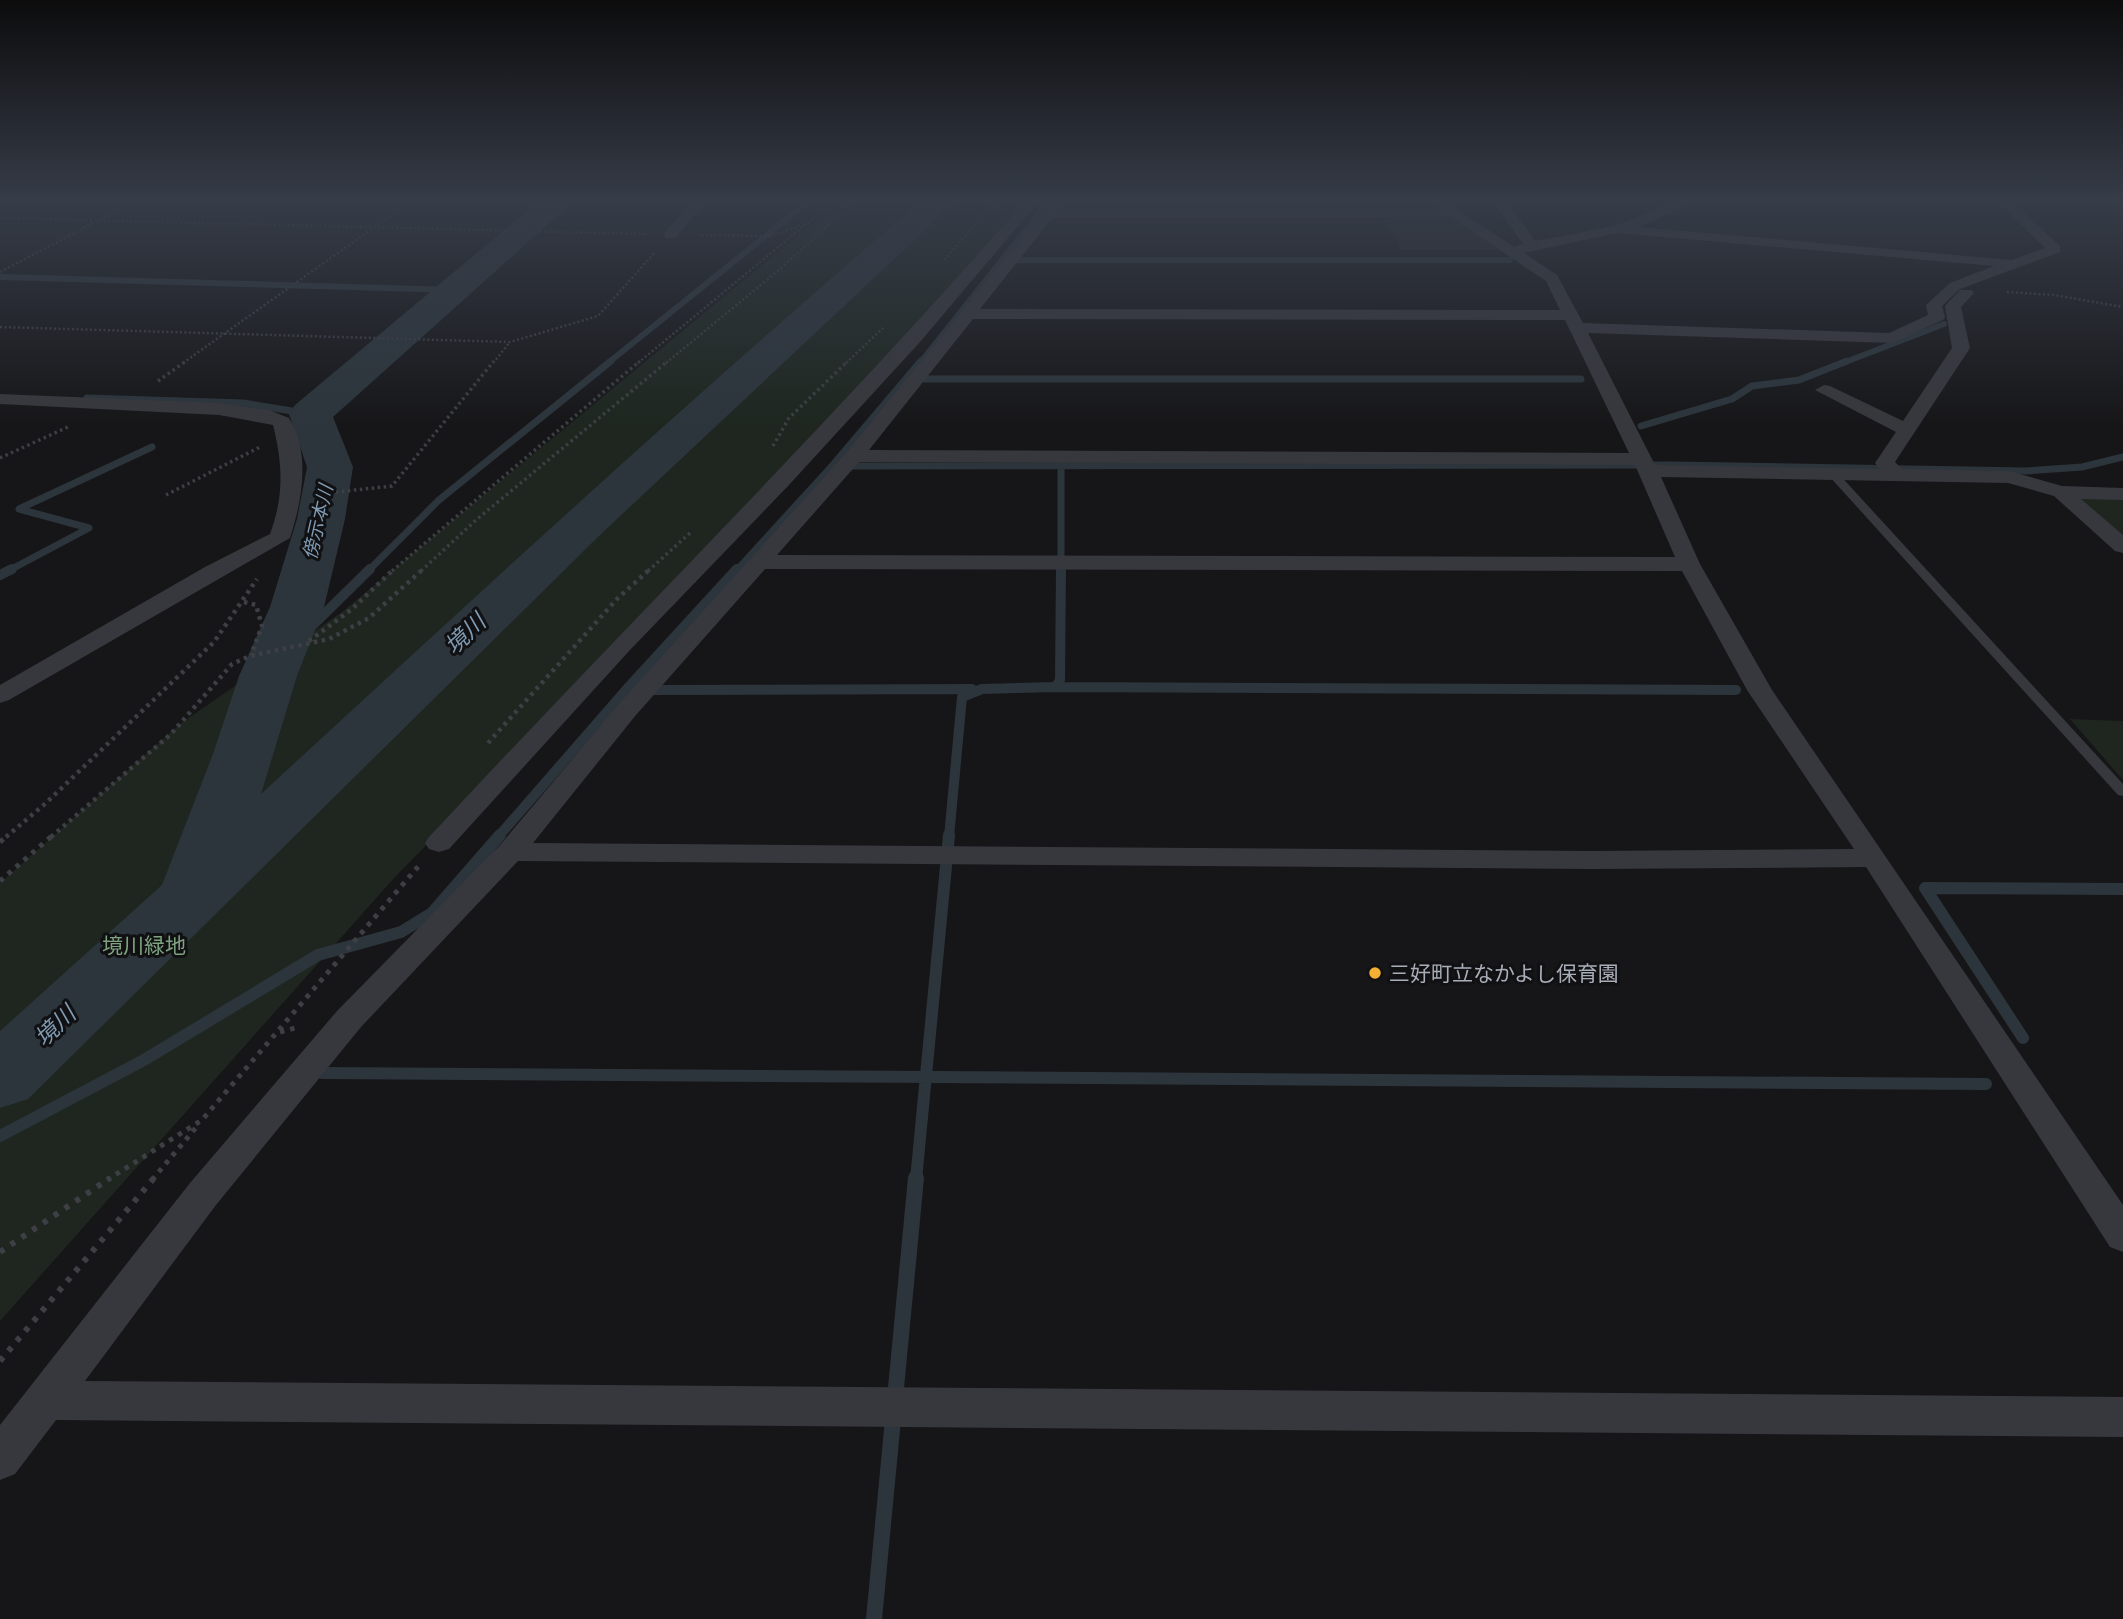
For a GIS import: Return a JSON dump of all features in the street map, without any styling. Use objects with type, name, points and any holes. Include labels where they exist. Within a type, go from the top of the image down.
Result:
[{"type":"street","points":[[439,843],[621,645],[781,482],[973,277]]},
{"type":"street","points":[[0,1460],[203,1194],[341,1029],[510,852],[627,710],[854,456],[968,314],[993,277]]},
{"type":"street","points":[[1550,277],[1645,465],[1689,564],[1760,690],[1875,858],[2123,1236]]},
{"type":"street","points":[[1896,475],[1885,463],[1961,348],[1946,319],[1934,305],[1945,292],[1985,277]]},
{"type":"street","points":[[968,314],[1574,321],[1892,338],[1946,319],[1952,306],[1971,289]]},
{"type":"street","points":[[1824,390],[1906,430]]},
{"type":"street","points":[[0,399],[219,409],[269,415],[282,422],[293,460],[293,497],[279,538],[214,572],[0,695]]},
{"type":"street","points":[[854,456],[1645,465],[1833,474],[2009,477],[2061,492],[2123,494]]},
{"type":"street","points":[[2061,492],[2123,546]]},
{"type":"street","points":[[760,562],[1689,564]]},
{"type":"street","points":[[510,852],[1592,860],[1875,858]]},
{"type":"street","points":[[46,1400],[2123,1417]]},
{"type":"lane","points":[[1833,474],[2123,792]]},
{"type":"path","points":[[0,458],[120,404],[152,386],[305,277]]},
{"type":"path","points":[[0,327],[510,342],[597,316],[633,277]]},
{"type":"path","points":[[304,644],[352,609],[366,593],[496,480],[744,277]]},
{"type":"path","points":[[0,881],[170,734],[232,664],[250,656],[329,639],[369,618],[476,520],[771,277]]},
{"type":"path","points":[[1971,289],[2054,295],[2123,307]]},
{"type":"path","points":[[316,494],[392,486],[510,342]]},
{"type":"path","points":[[166,495],[286,437]]},
{"type":"path","points":[[0,842],[46,803],[214,642],[244,603],[279,538]]},
{"type":"path","points":[[244,603],[256,604],[262,626],[250,656]]},
{"type":"path","points":[[0,1361],[202,1120],[338,965],[374,917]]},
{"type":"path","points":[[0,1252],[64,1207],[202,1120]]},
{"type":"green space","name":"境川緑地","points":[[748,277],[970,277],[941,313],[818,448],[395,877],[0,1321],[0,883],[180,724],[342,612]]},
{"type":"green space","points":[[2073,494],[2123,496],[2123,541]]},
{"type":"green space","points":[[2070,719],[2123,721],[2123,780]]},
{"type":"waterway","points":[[0,277],[456,290]]},
{"type":"waterway","name":"傍示本川","points":[[196,886],[244,754],[268,676],[297,607],[321,519],[330,467],[310,414],[470,277]]},
{"type":"waterway","points":[[608,363],[715,277]]},
{"type":"waterway","name":"境川","points":[[0,1078],[582,524],[854,277]]},
{"type":"waterway","points":[[920,363],[989,277]]},
{"type":"waterway","points":[[1843,363],[1944,324]]},
{"type":"waterway","points":[[370,569],[439,500],[611,361]]},
{"type":"waterway","points":[[736,571],[832,466],[921,361]]},
{"type":"waterway","points":[[1641,426],[1732,399],[1752,386],[1799,380],[1847,361]]},
{"type":"waterway","points":[[912,379],[1581,379]]},
{"type":"waterway","points":[[87,398],[243,403],[310,414]]},
{"type":"waterway","points":[[8,571],[89,528],[19,509],[152,447]]},
{"type":"waterway","points":[[1061,466],[1673,465],[2026,471],[2082,467],[2123,457]]},
{"type":"waterway","points":[[842,466],[1061,466]]},
{"type":"waterway","points":[[1061,466],[1061,569]]},
{"type":"waterway","points":[[8,571],[12,569]]},
{"type":"waterway","points":[[285,632],[313,625],[370,569]]},
{"type":"waterway","points":[[498,837],[626,690],[737,569]]},
{"type":"waterway","points":[[1056,687],[1060,680],[1061,569]]},
{"type":"waterway","points":[[0,575],[8,571]]},
{"type":"waterway","points":[[949,837],[962,697],[982,689],[1056,687]]},
{"type":"waterway","points":[[1056,687],[1736,690]]},
{"type":"waterway","points":[[646,690],[972,689]]},
{"type":"waterway","points":[[0,1136],[144,1060],[318,955],[401,932],[432,913],[500,835]]},
{"type":"waterway","points":[[926,1077],[949,835]]},
{"type":"waterway","points":[[2023,1038],[1925,888],[2123,889]]},
{"type":"waterway","points":[[322,1073],[926,1077]]},
{"type":"waterway","points":[[916,1180],[926,1077]]},
{"type":"waterway","points":[[926,1077],[1986,1084]]},
{"type":"waterway","points":[[874,1619],[916,1178]]},
{"type":"place","name":"三好町立なかよし保育園","points":[[1375,973]]}]
